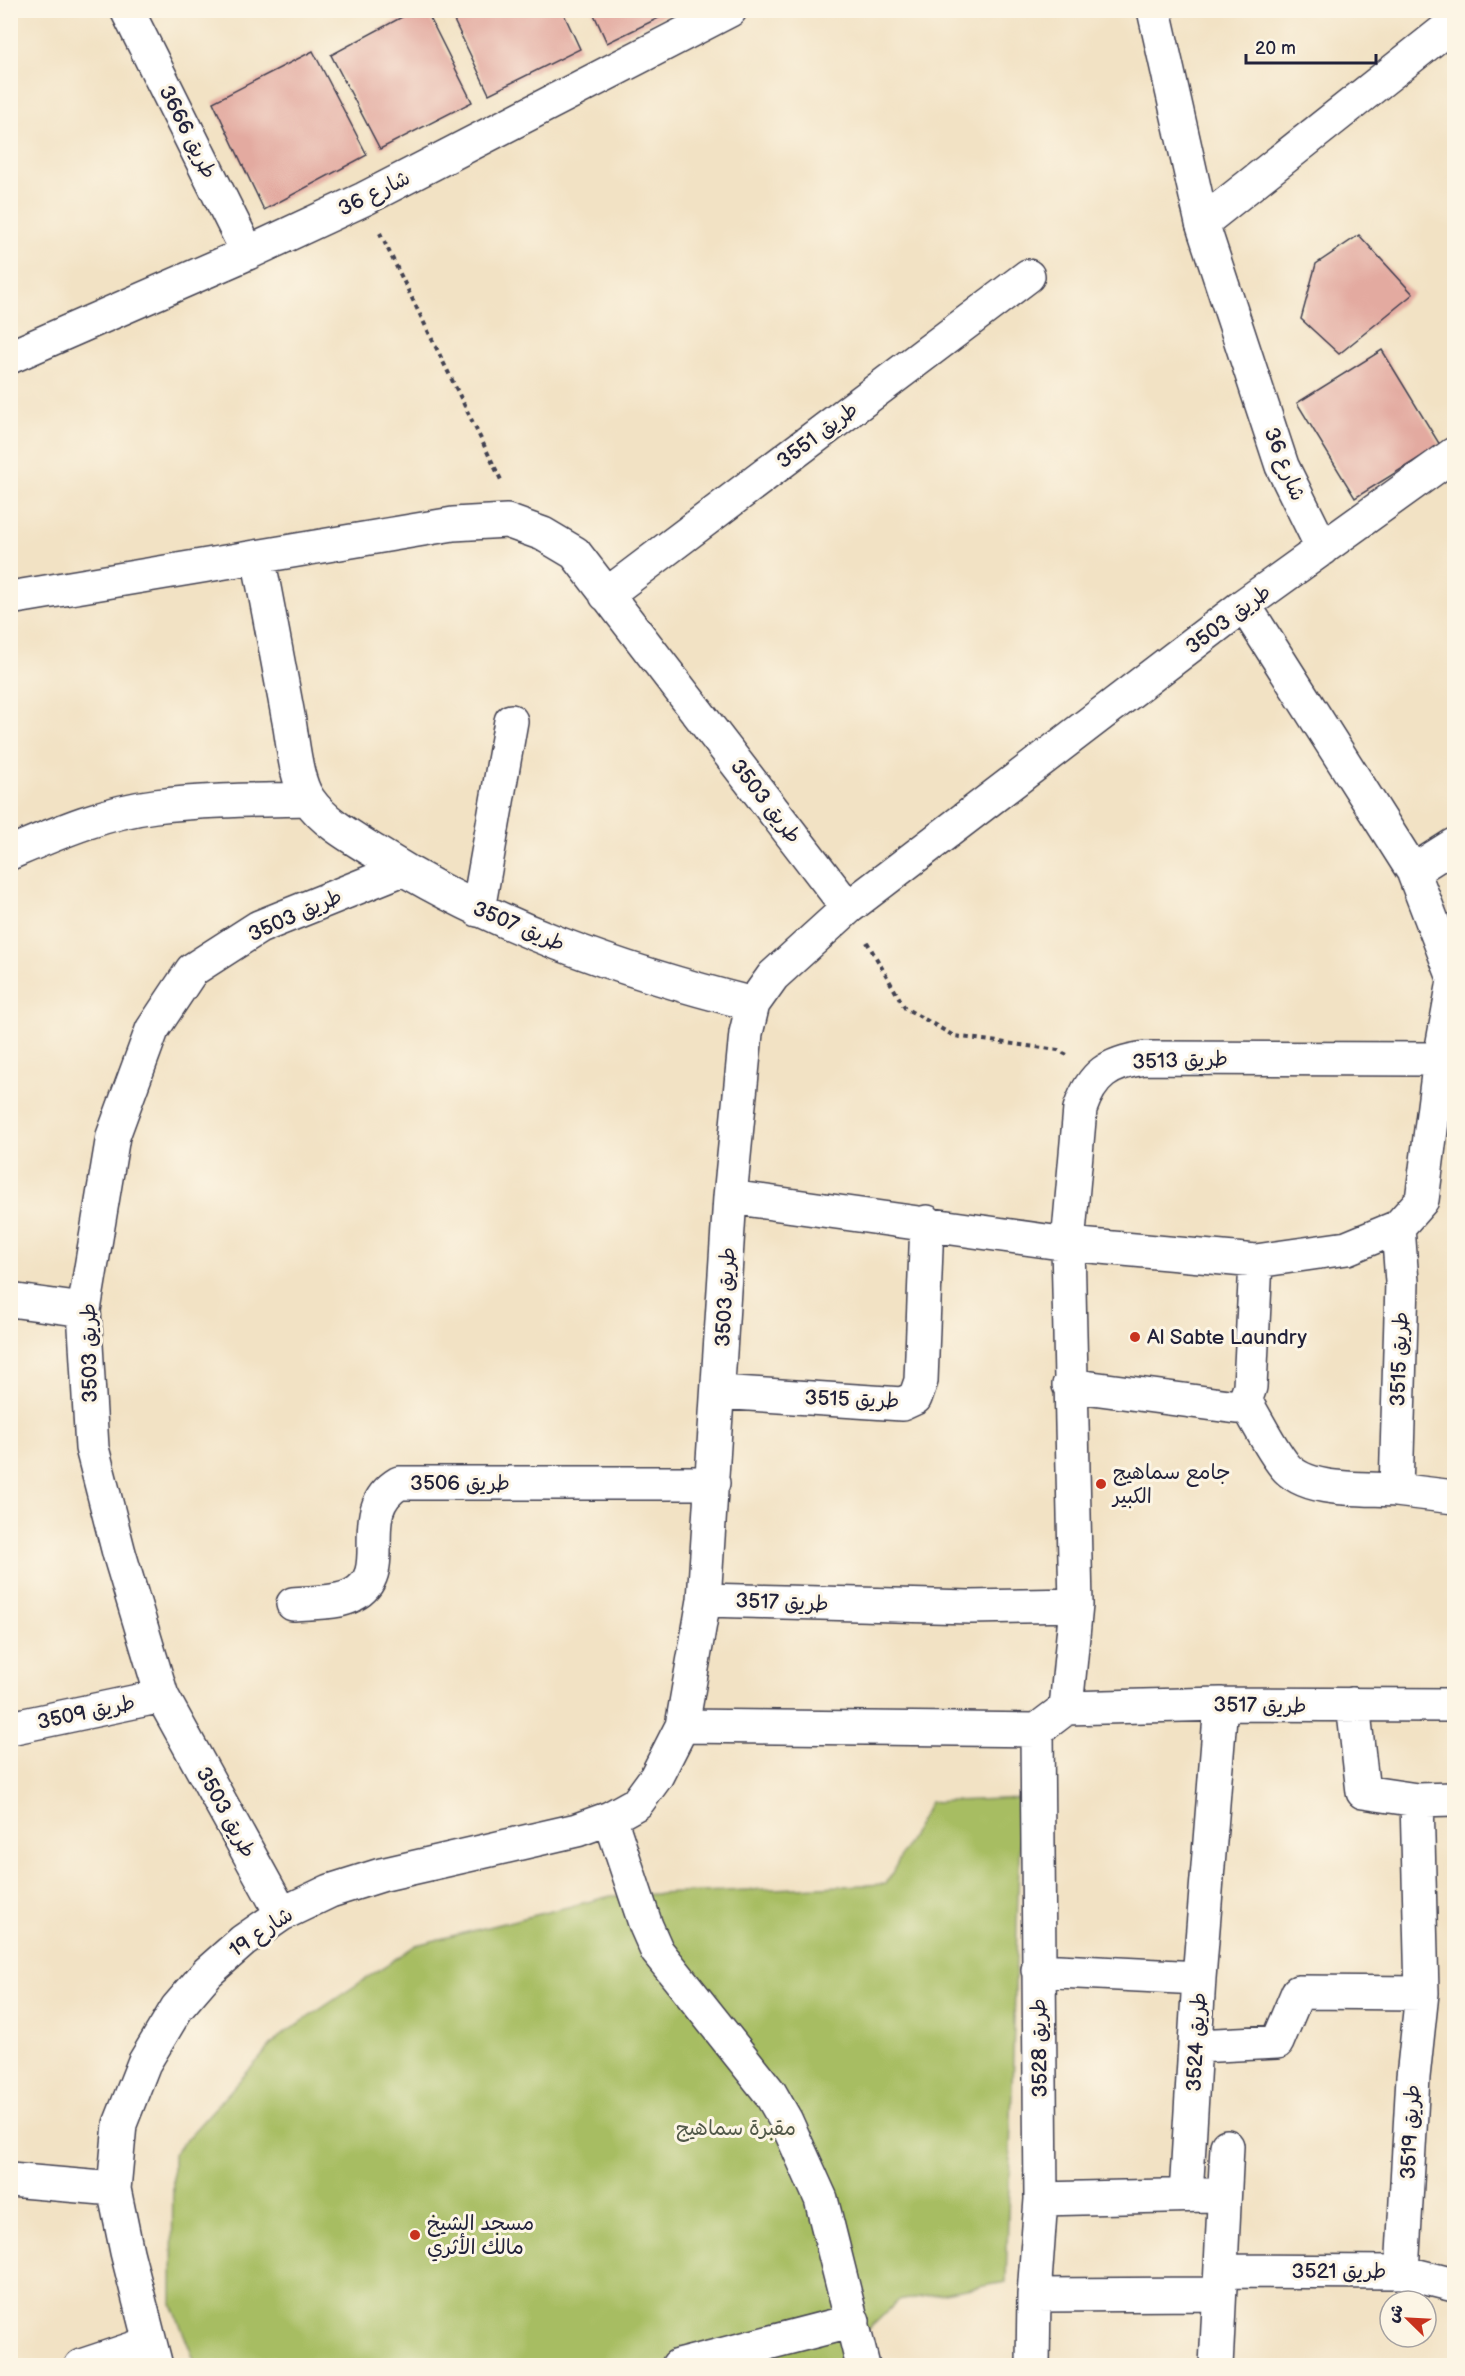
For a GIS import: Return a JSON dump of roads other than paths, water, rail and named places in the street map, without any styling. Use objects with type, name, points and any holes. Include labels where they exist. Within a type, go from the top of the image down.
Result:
[{"type":"street","name":"طريق 3666","points":[[127,10],[248,253]]},
{"type":"street","name":"شارع 36","points":[[10,357],[248,253],[364,199],[730,10]]},
{"type":"street","name":"شارع 36","points":[[1154,10],[1202,223],[1282,466],[1323,549]]},
{"type":"street","points":[[1202,223],[1455,23]]},
{"type":"street","name":"طريق 3551","points":[[606,595],[1028,276]]},
{"type":"street","points":[[1323,549],[1455,454]]},
{"type":"street","name":"طريق 3503","points":[[10,598],[453,524],[507,521],[543,534],[575,554],[848,908]]},
{"type":"street","name":"طريق 3503","points":[[682,1726],[704,1600],[730,1197],[746,1032],[753,1004],[773,976],[848,908],[1244,605],[1323,549]]},
{"type":"street","name":"طريق 3507","points":[[258,557],[297,765],[308,799],[330,822],[403,869],[478,910],[597,958],[663,981],[753,1004]]},
{"type":"street","points":[[730,1197],[927,1222],[1068,1244],[1256,1261],[1347,1248],[1398,1227],[1422,1200],[1440,1059],[1455,979],[1413,871],[1244,605]]},
{"type":"street","points":[[478,910],[511,721]]},
{"type":"street","points":[[10,853],[77,825],[154,806],[232,800],[308,799]]},
{"type":"street","points":[[1413,871],[1455,844]]},
{"type":"street","name":"طريق 3503","points":[[282,1914],[162,1696],[119,1553],[92,1448],[84,1310],[113,1136],[152,1030],[192,970],[259,927],[403,869]]},
{"type":"street","name":"طريق 3513","points":[[1068,1244],[1080,1109],[1086,1090],[1119,1062],[1145,1058],[1440,1059]]},
{"type":"street","name":"طريق 3515","points":[[719,1392],[902,1404],[915,1398],[921,1381],[927,1222]]},
{"type":"street","name":"طريق 3515","points":[[1396,1490],[1402,1282],[1398,1227]]},
{"type":"street","points":[[682,1726],[1037,1730],[1066,1708],[1076,1605],[1069,1385],[1068,1244]]},
{"type":"street","points":[[1069,1385],[1229,1408],[1237,1407],[1245,1401],[1250,1387],[1256,1261]]},
{"type":"street","points":[[10,1300],[84,1310]]},
{"type":"street","points":[[1245,1401],[1285,1467],[1298,1478],[1313,1484],[1455,1497]]},
{"type":"street","name":"طريق 3506","points":[[293,1605],[351,1596],[364,1587],[372,1573],[377,1503],[386,1491],[399,1483],[713,1483]]},
{"type":"street","name":"طريق 3517","points":[[704,1600],[970,1607],[1076,1605]]},
{"type":"street","name":"طريق 3509","points":[[10,1728],[162,1696]]},
{"type":"street","points":[[1199,1978],[1221,1704]]},
{"type":"street","name":"طريق 3517","points":[[1066,1708],[1221,1704],[1455,1705]]},
{"type":"street","points":[[1353,1704],[1363,1792],[1417,1800],[1455,1798]]},
{"type":"street","name":"شارع 19","points":[[153,2354],[114,2189],[120,2124],[144,2063],[177,2008],[216,1965],[243,1941],[282,1914],[330,1891],[381,1875],[567,1833],[610,1818],[637,1803],[656,1777],[682,1726]]},
{"type":"street","name":"طريق 3528","points":[[1033,2366],[1034,2295],[1041,2199],[1037,1730]]},
{"type":"street","name":"طريق 3519","points":[[1402,2271],[1413,2077],[1422,1993],[1417,1800]]},
{"type":"street","points":[[610,1818],[648,1932],[657,1951],[770,2093],[786,2121],[821,2199],[863,2366]]},
{"type":"street","name":"طريق 3524","points":[[1038,1970],[1199,1978],[1186,2195]]},
{"type":"street","points":[[1196,2046],[1276,2042],[1298,1992],[1422,1993]]},
{"type":"street","points":[[1216,2366],[1227,2146]]},
{"type":"street","points":[[10,2180],[114,2189]]},
{"type":"street","points":[[1041,2199],[1226,2194]]},
{"type":"street","name":"طريق 3521","points":[[1220,2282],[1402,2271],[1455,2285]]},
{"type":"street","points":[[1034,2295],[1220,2282]]},
{"type":"street","points":[[678,2366],[853,2321]]},
{"type":"street","points":[[81,2366],[153,2354]]},
{"type":"place","name":"Al Sabte Laundry","points":[[1135,1337]]},
{"type":"place","name":"جامع سماهيج الكبير","points":[[1101,1484]]},
{"type":"place","name":"مسجد الشيخ مالك الأثري","points":[[415,2235]]},
{"type":"park label","name":"مقبرة سماهيج","points":[[736,2128]]}]
